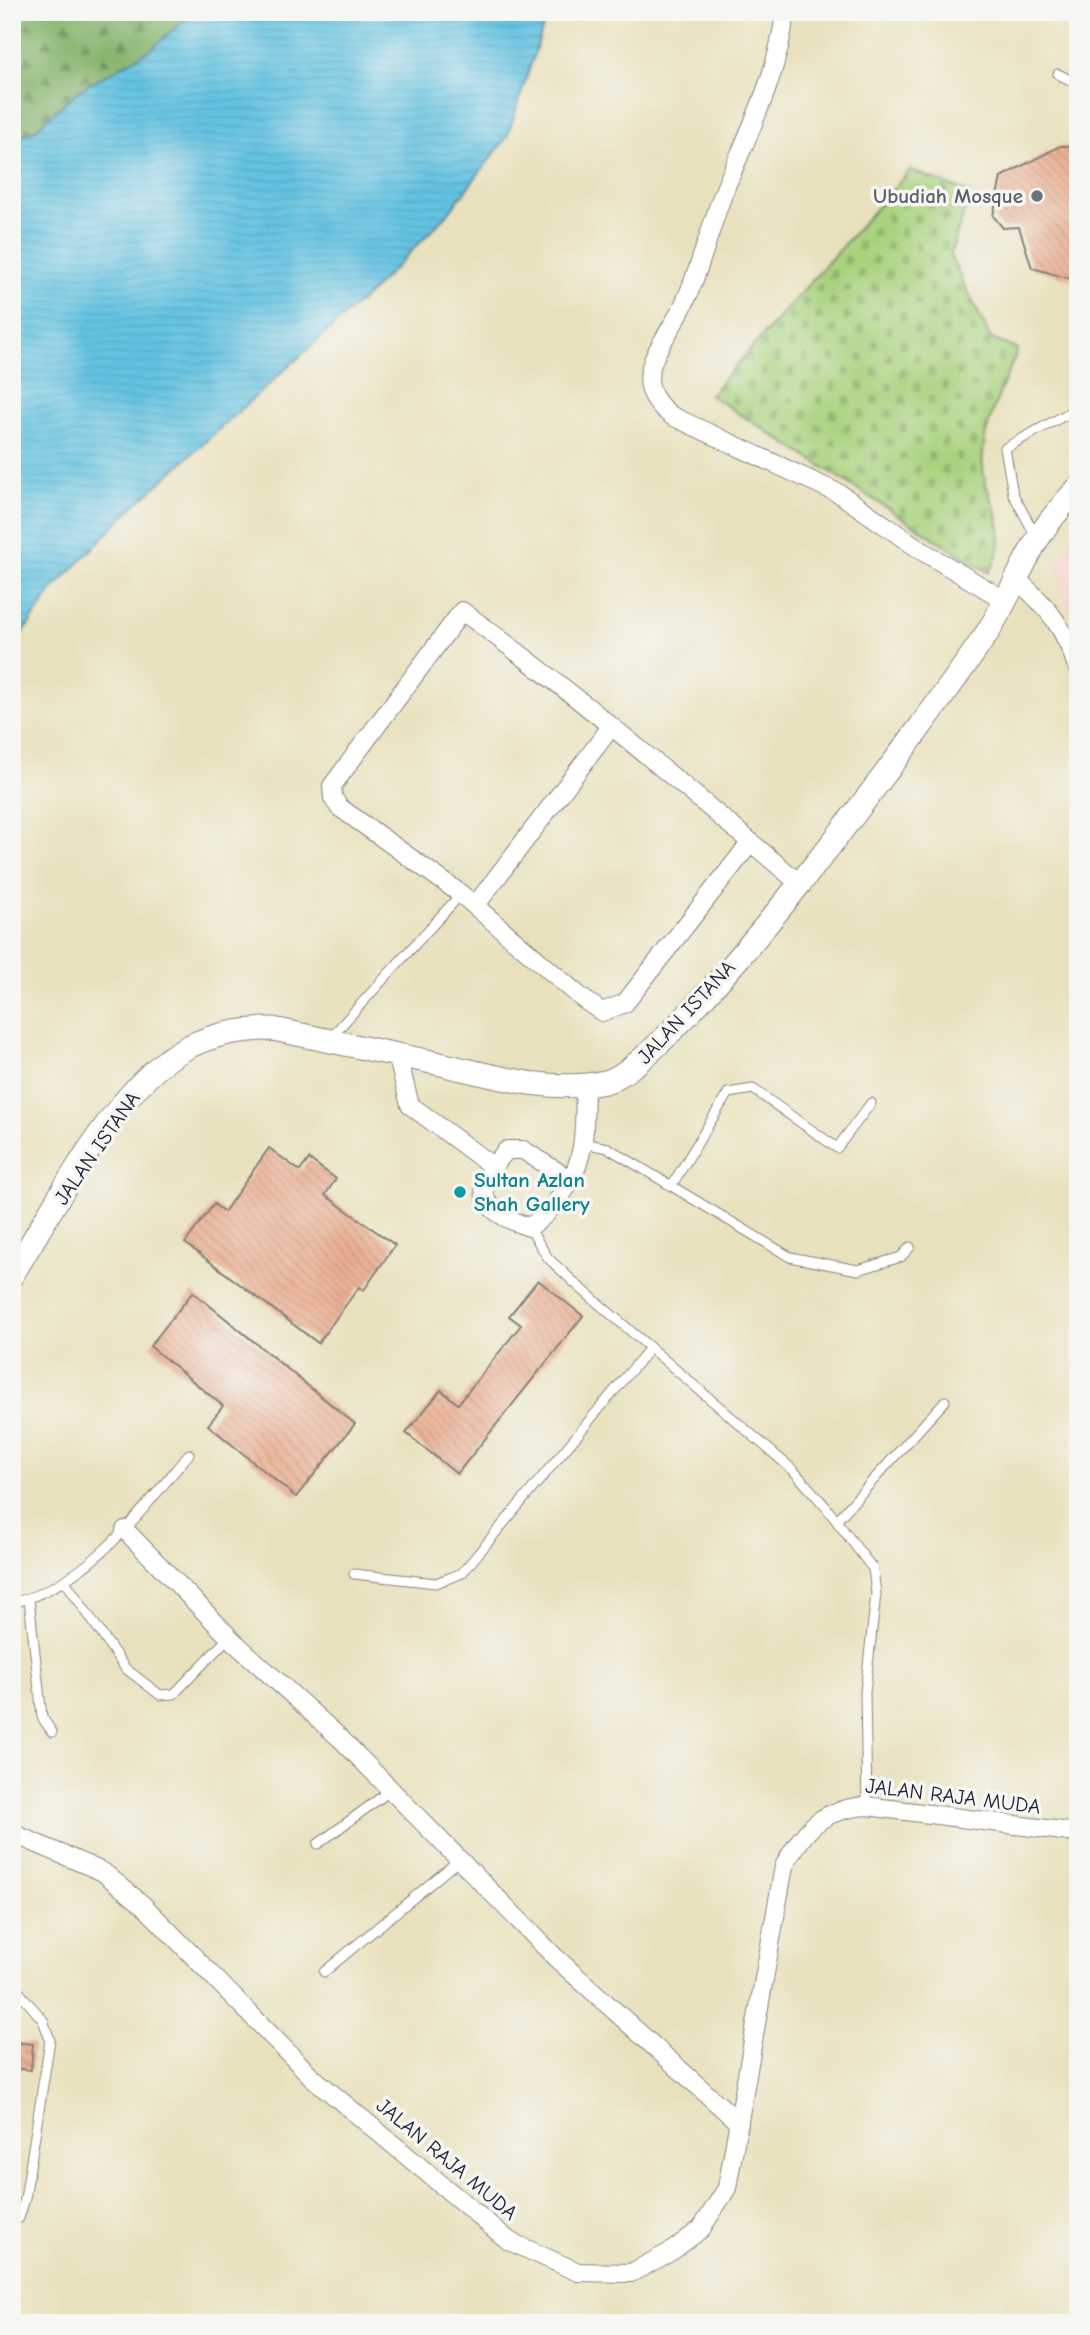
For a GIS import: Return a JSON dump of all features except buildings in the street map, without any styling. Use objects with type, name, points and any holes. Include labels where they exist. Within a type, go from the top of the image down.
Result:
[{"type":"street","points":[[785,12],[775,67],[725,189],[685,303],[650,371],[650,387],[657,404],[672,416],[840,494],[922,551],[1006,601]]},
{"type":"street","name":"JALAN ISTANA","points":[[12,1275],[103,1131],[131,1095],[163,1063],[190,1045],[245,1029],[273,1029],[536,1085],[607,1082],[638,1065],[708,994],[799,883],[919,726],[1006,601],[1037,540],[1078,488]]},
{"type":"street","points":[[1018,581],[1046,605],[1060,626],[1078,669]]},
{"type":"street","points":[[751,842],[625,1003],[603,1012],[583,999],[468,900],[339,807],[333,798],[332,786],[462,611],[547,673],[751,842],[799,883]]},
{"type":"street","points":[[468,900],[611,727]]},
{"type":"street","points":[[397,1055],[410,1105],[492,1166]]},
{"type":"street","points":[[569,1179],[523,1150],[507,1150],[492,1166],[482,1188],[488,1203],[512,1222],[529,1227],[544,1219],[569,1179],[580,1158],[585,1084]]},
{"type":"street","points":[[125,1530],[229,1637],[341,1739],[556,1958],[739,2123]]},
{"type":"street","name":"JALAN RAJA MUDA","points":[[12,1833],[103,1871],[144,1905],[312,2077],[509,2241],[578,2272],[631,2273],[672,2251],[701,2229],[727,2188],[784,1866],[800,1837],[820,1820],[841,1808],[867,1807],[1078,1833]]},
{"type":"lane","points":[[1058,74],[1078,84]]},
{"type":"lane","points":[[1037,540],[1013,494],[1005,448],[1078,408]]},
{"type":"lane","points":[[328,1040],[468,900]]},
{"type":"lane","points":[[671,1185],[728,1093],[753,1089],[837,1148],[871,1103]]},
{"type":"lane","points":[[582,1143],[608,1148],[789,1257],[858,1270],[901,1257],[911,1247]]},
{"type":"lane","points":[[529,1227],[548,1258],[793,1470],[837,1520],[873,1569],[876,1594],[866,1692],[867,1807]]},
{"type":"lane","points":[[354,1574],[436,1583],[462,1573],[650,1348]]},
{"type":"lane","points":[[837,1520],[945,1401]]},
{"type":"lane","points":[[12,1603],[29,1599],[65,1581],[125,1530],[189,1454]]},
{"type":"lane","points":[[65,1581],[125,1668],[160,1695],[174,1694],[229,1637]]},
{"type":"lane","points":[[29,1599],[42,1717],[52,1732]]},
{"type":"lane","points":[[318,1844],[391,1790]]},
{"type":"lane","points":[[324,1972],[460,1860]]},
{"type":"lane","points":[[12,1984],[43,2020],[50,2040],[25,2199],[19,2218],[12,2223]]},
{"type":"shaded area","points":[[1078,523],[1078,630],[1055,572]]},
{"type":"green space","points":[[12,12],[194,12],[150,50],[78,91],[34,131],[12,139]]},
{"type":"green space","points":[[910,170],[970,193],[950,256],[991,339],[1018,349],[992,413],[983,453],[986,485],[996,511],[1000,538],[989,573],[710,395]]},
{"type":"water","points":[[194,12],[548,12],[507,137],[445,217],[371,292],[133,507],[54,588],[12,649],[12,139],[34,131],[78,91],[150,50]]},
{"type":"place","name":"Ubudiah Mosque","points":[[1037,196]]},
{"type":"place","name":"Sultan Azlan Shah Gallery","points":[[460,1192]]}]
